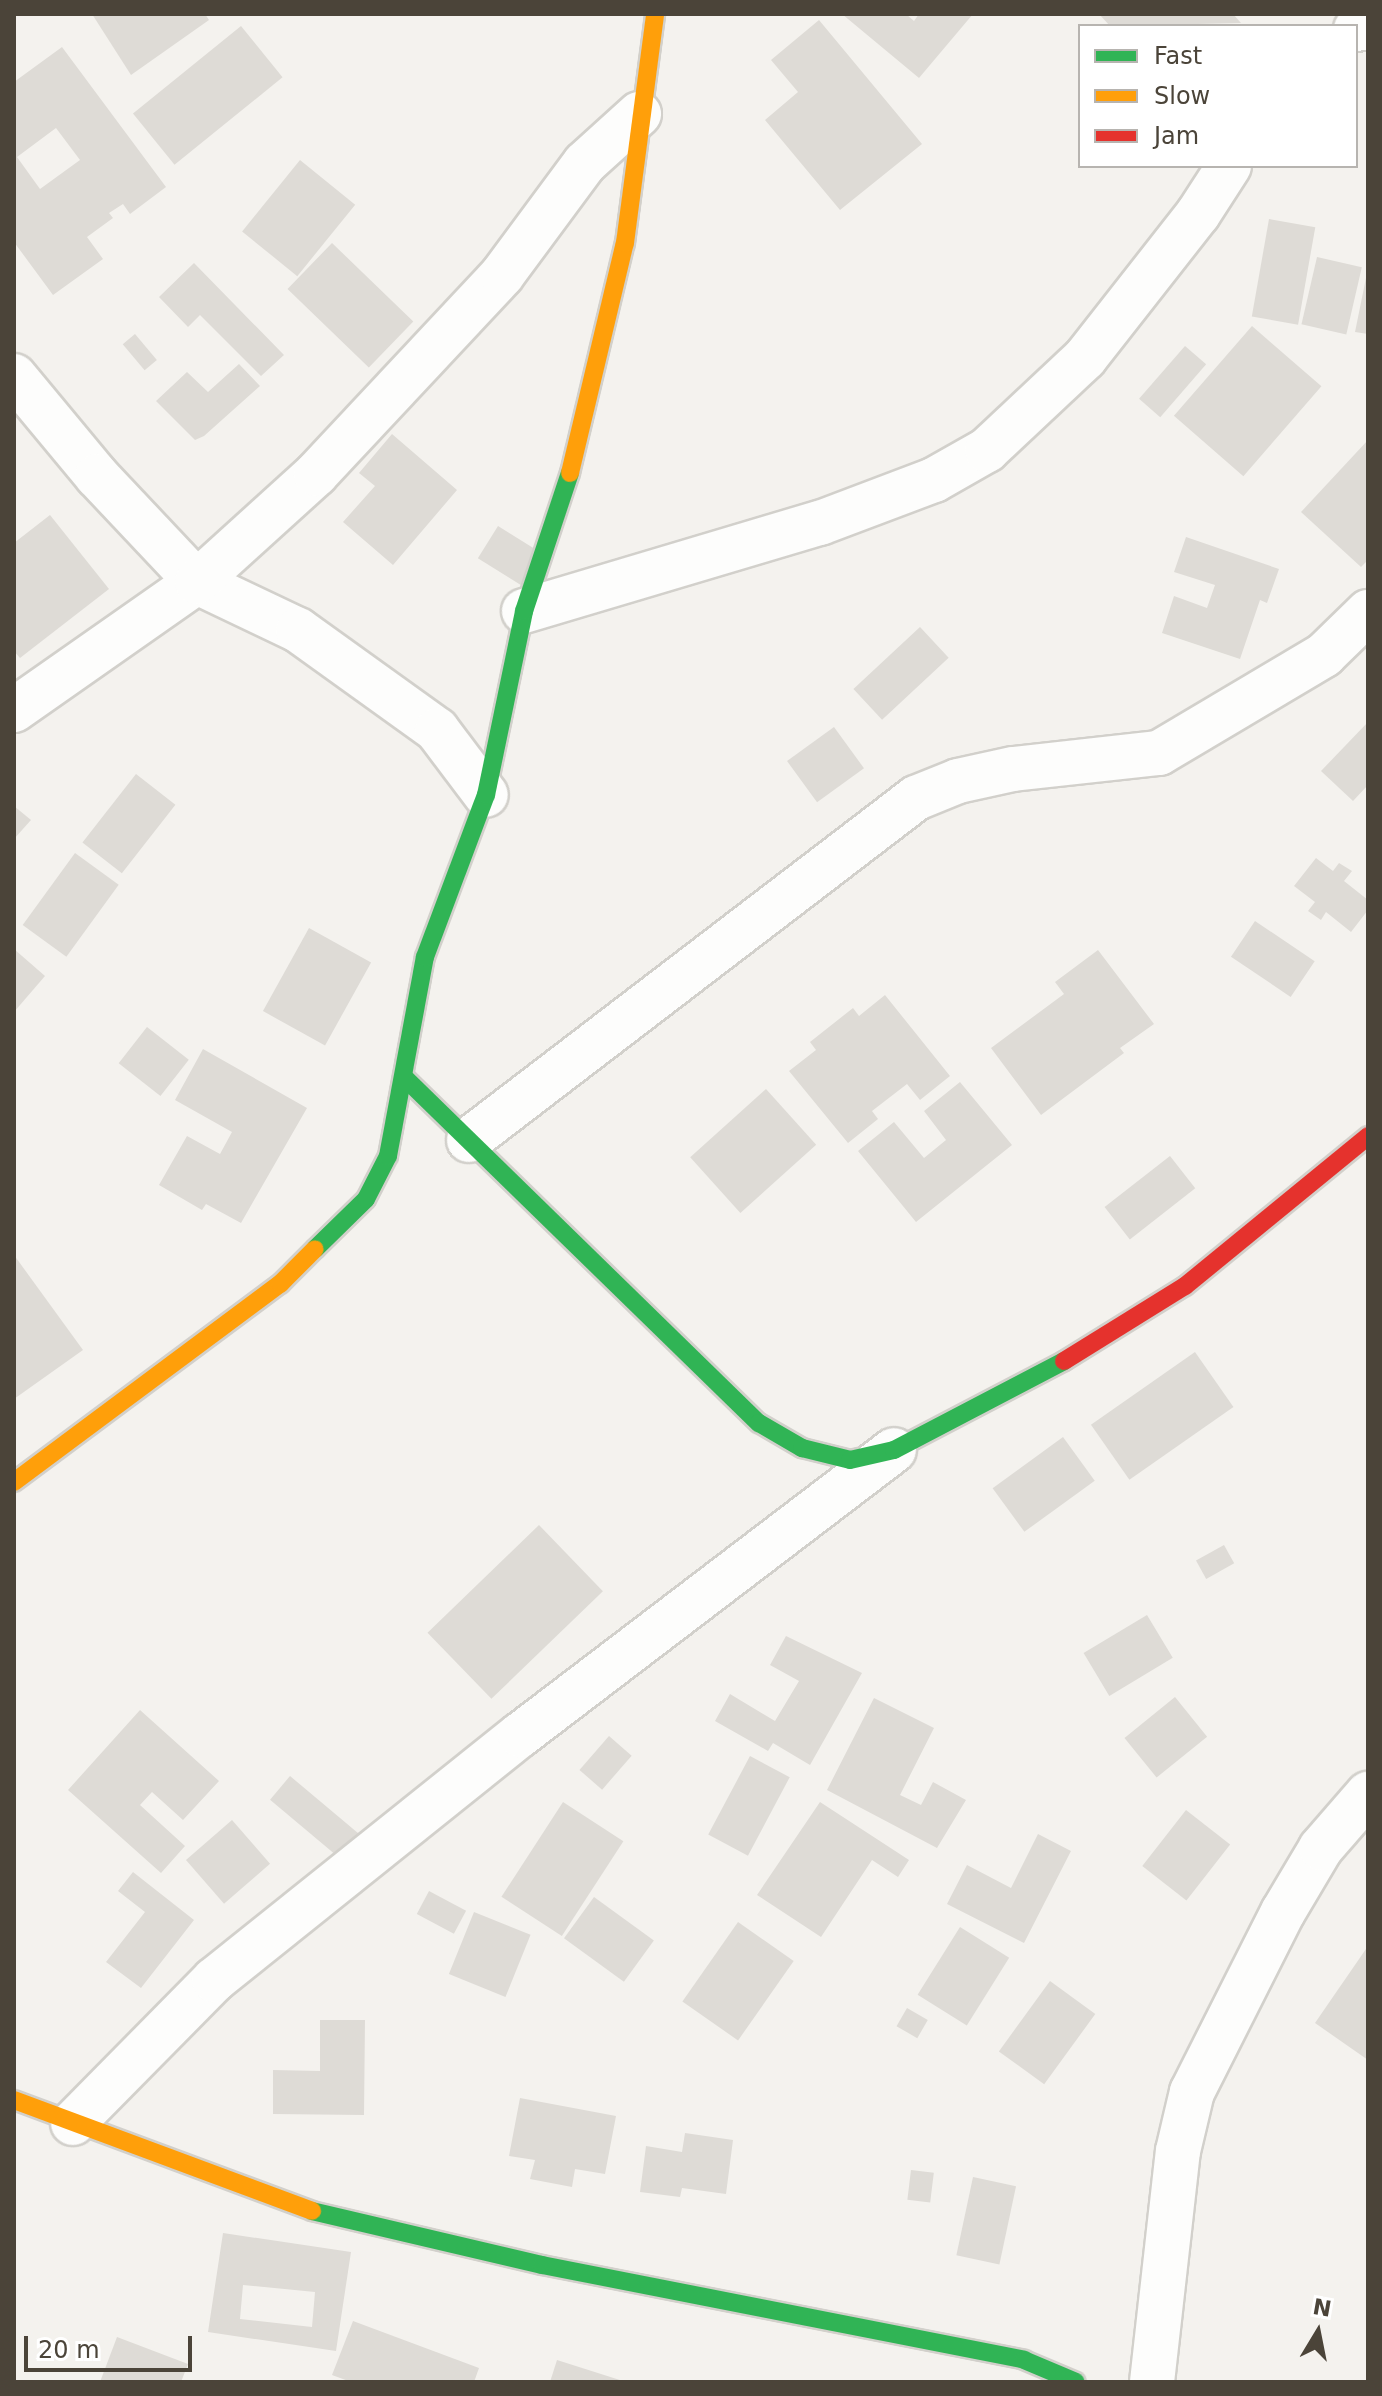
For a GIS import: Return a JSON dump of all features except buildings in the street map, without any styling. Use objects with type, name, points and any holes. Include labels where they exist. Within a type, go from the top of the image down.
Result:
[{"type":"street","points":[[14,1482],[280,1284],[366,1199],[388,1156],[406,1079],[425,957],[486,795],[524,611],[572,468],[600,361],[625,243],[639,114],[655,14]]},
{"type":"street","points":[[14,710],[197,582],[393,397],[502,275],[570,180],[639,114]]},
{"type":"street","points":[[524,611],[844,514],[934,480],[987,450],[1085,358],[1198,214],[1228,168]]},
{"type":"street","points":[[14,376],[97,476],[197,582],[298,630],[437,730],[486,795]]},
{"type":"street","points":[[469,1140],[916,798],[958,781],[1013,769],[1159,753],[1324,655],[1368,612]]},
{"type":"street","points":[[406,1079],[759,1423],[827,1457],[850,1460],[894,1450]]},
{"type":"street","points":[[73,2123],[214,1980],[520,1735],[894,1450],[1027,1384],[1185,1286],[1368,1136]]},
{"type":"street","points":[[1152,2382],[1178,2151],[1192,2092],[1283,1912],[1321,1848],[1368,1794]]},
{"type":"street","points":[[14,2100],[282,2204],[542,2265],[1024,2360],[1076,2382]]},
{"type":"traffic: fast","points":[[315,1249],[366,1199],[388,1156],[425,957],[486,795],[524,611],[570,473]]},
{"type":"traffic: fast","points":[[406,1079],[759,1423],[802,1448],[850,1460],[894,1450],[1064,1361]]},
{"type":"traffic: fast","points":[[312,2211],[542,2265],[1024,2360],[1076,2382]]},
{"type":"traffic: slow","points":[[570,473],[625,243],[655,14]]},
{"type":"traffic: slow","points":[[14,1482],[280,1284],[315,1249]]},
{"type":"traffic: slow","points":[[14,2100],[312,2211]]},
{"type":"traffic: jam","points":[[1064,1361],[1185,1286],[1368,1136]]}]
